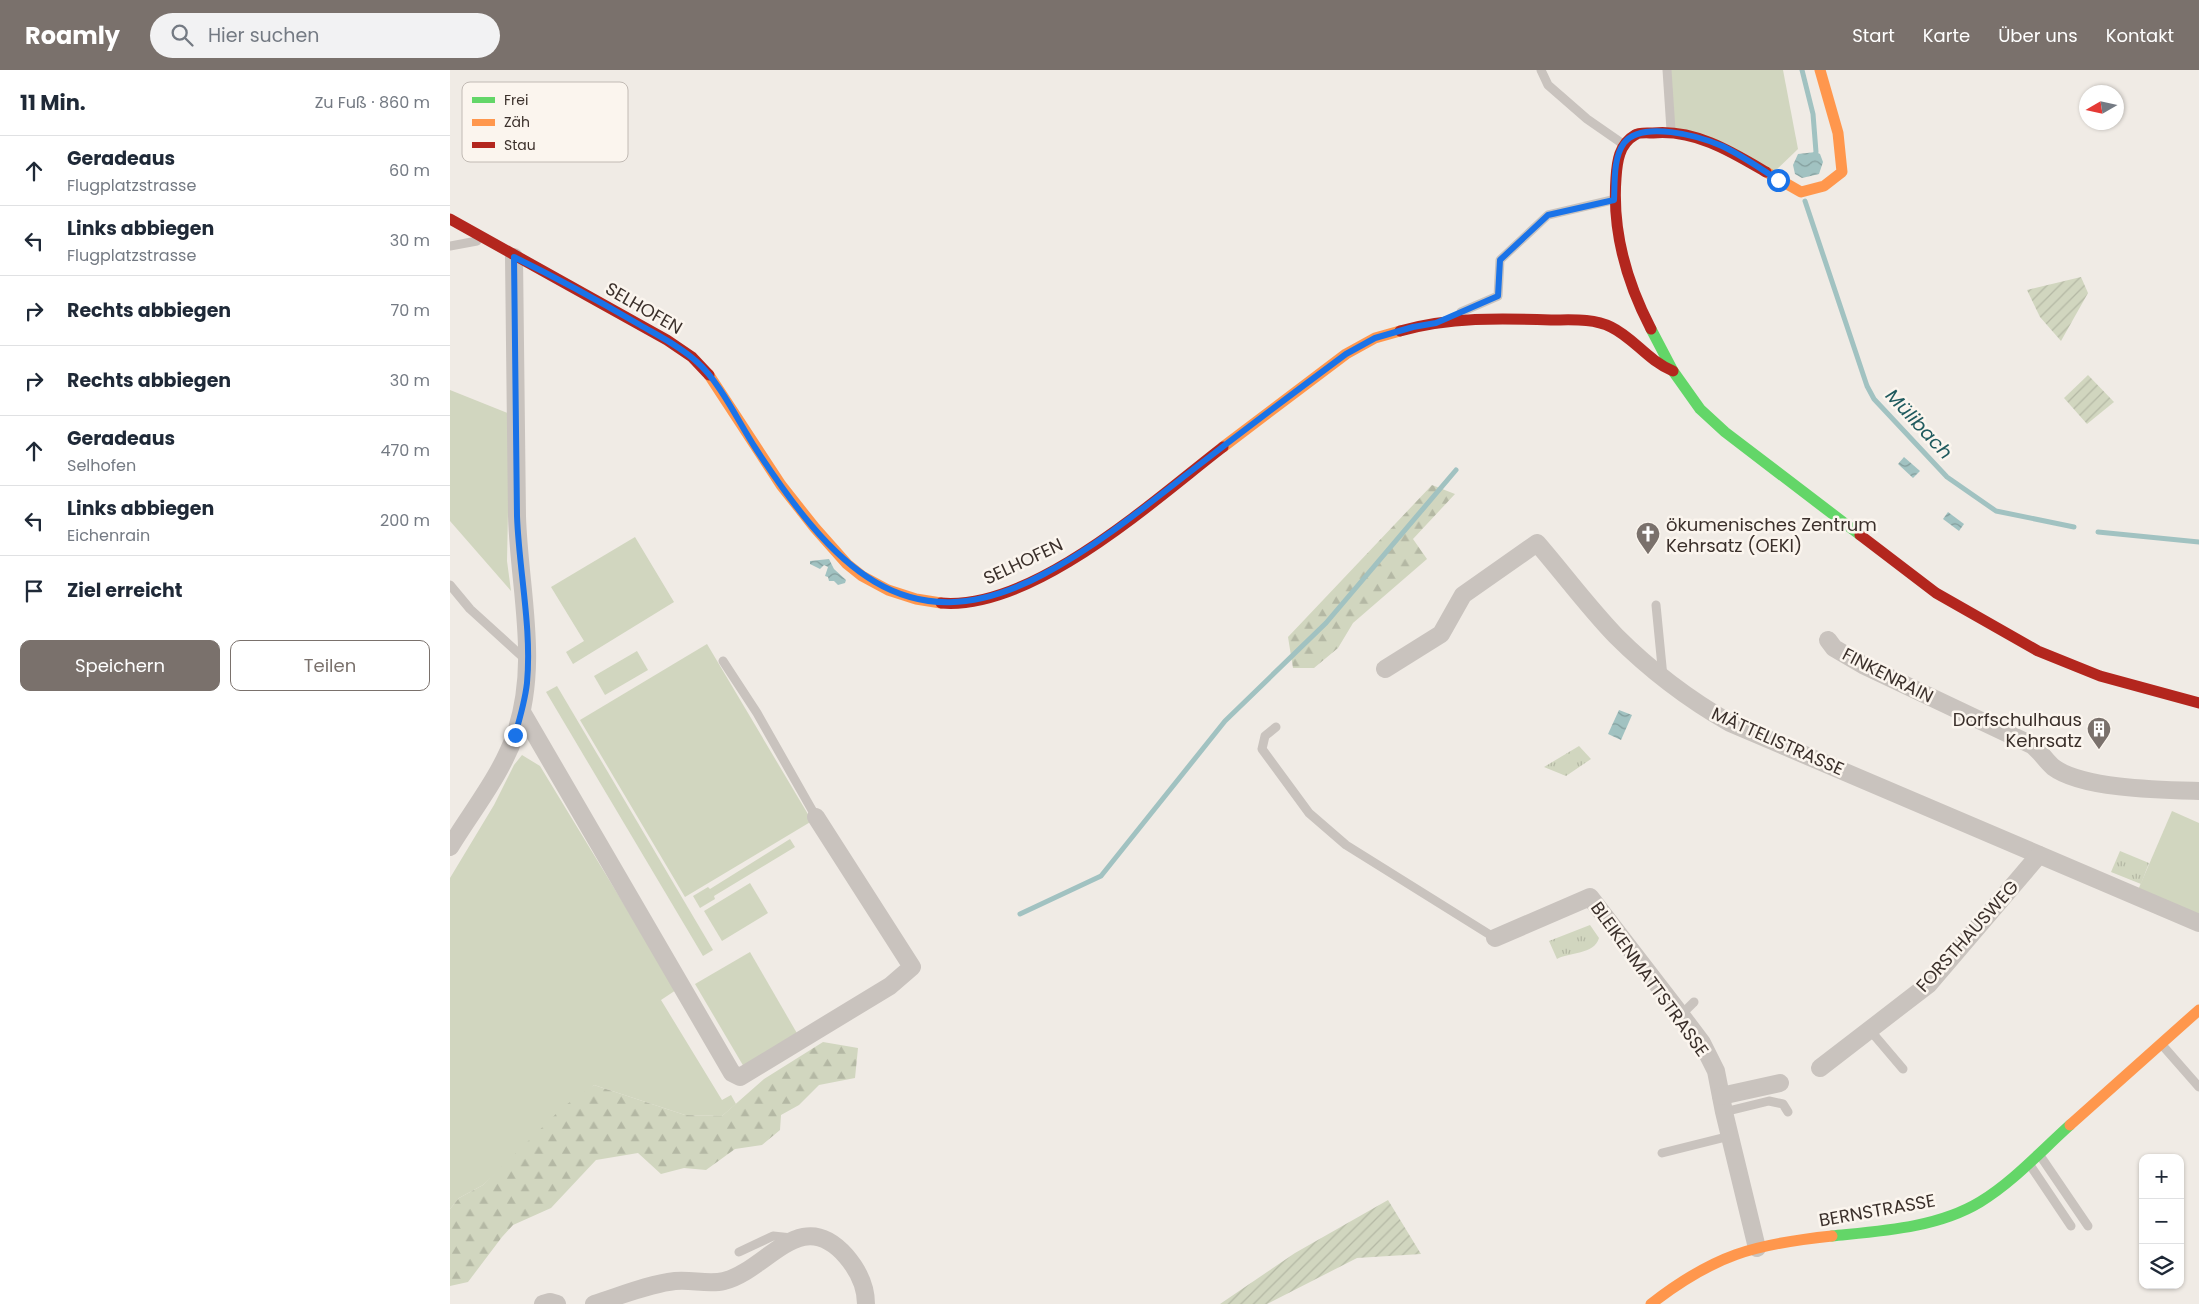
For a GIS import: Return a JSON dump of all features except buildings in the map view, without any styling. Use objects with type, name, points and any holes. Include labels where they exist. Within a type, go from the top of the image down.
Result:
[{"type":"street","points":[[1820,70],[1839,135],[1842,154],[1842,172],[1828,186],[1801,192],[1721,146],[1672,131],[1636,134],[1624,144],[1617,161],[1614,200],[1615,221],[1624,266],[1638,304],[1673,371],[1700,408],[1725,432],[1936,593],[2038,651],[2100,676],[2199,703]]},
{"type":"street","name":"SELHOFEN","points":[[450,219],[514,257],[620,313],[670,342],[697,362],[711,378],[756,450],[802,515],[850,566],[891,591],[914,600],[960,603],[982,599],[1008,591],[1074,557],[1135,515],[1346,354],[1375,338],[1413,327],[1436,323],[1498,318],[1593,321],[1608,324],[1621,331],[1652,360],[1673,371]]},
{"type":"street","points":[[450,847],[505,758],[522,712],[527,684],[526,619],[518,554],[514,257]]},
{"type":"street","name":"MÄTTELISTRASSE","points":[[1385,669],[1441,634],[1463,595],[1537,543],[1614,634],[1663,678],[1699,705],[1730,723],[2199,923]]},
{"type":"street","name":"FINKENRAIN","points":[[1828,640],[1834,648],[1862,665],[2032,745],[2053,766],[2079,779],[2130,788],[2199,791]]},
{"type":"street","points":[[522,712],[732,1073],[740,1077],[890,986],[912,967],[816,817]]},
{"type":"street","name":"FORSTHAUSWEG","points":[[1820,1068],[1929,984],[2039,855]]},
{"type":"street","name":"BLEIKENMATTSTRASSE","points":[[1495,938],[1590,897],[1688,1008],[1702,1044],[1716,1071],[1722,1104],[1757,1248]]},
{"type":"street","name":"BERNSTRASSE","points":[[1651,1304],[1706,1265],[1757,1248],[1785,1242],[1894,1229],[1934,1220],[1973,1206],[1998,1190],[2199,1010]]},
{"type":"street","points":[[1722,1104],[1780,1083]]},
{"type":"street","points":[[594,1304],[665,1282],[719,1282],[738,1277],[793,1239],[813,1237],[827,1241],[840,1250],[855,1267],[863,1282],[866,1304]]},
{"type":"street","points":[[543,1304],[550,1302],[557,1304]]},
{"type":"lane","points":[[1541,70],[1548,84],[1587,119],[1624,144]]},
{"type":"lane","points":[[1667,70],[1672,131]]},
{"type":"lane","points":[[1436,323],[1498,296],[1500,260],[1548,215],[1614,200]]},
{"type":"lane","points":[[450,246],[485,239]]},
{"type":"lane","points":[[450,585],[470,609],[528,662]]},
{"type":"lane","points":[[1656,606],[1663,678]]},
{"type":"lane","points":[[724,661],[757,713],[816,817]]},
{"type":"lane","points":[[1276,727],[1265,736],[1262,750],[1309,813],[1346,846],[1495,938]]},
{"type":"lane","points":[[1869,1029],[1903,1068]]},
{"type":"lane","points":[[2161,1044],[2199,1086]]},
{"type":"lane","points":[[1722,1104],[1769,1101],[1783,1104],[1788,1112]]},
{"type":"lane","points":[[1662,1153],[1730,1136]]},
{"type":"lane","points":[[2038,1154],[2088,1226]]},
{"type":"lane","points":[[2029,1162],[2071,1226]]},
{"type":"lane","points":[[739,1252],[773,1236],[793,1239]]},
{"type":"green space","points":[[1666,70],[1783,70],[1798,149],[1770,176],[1672,130]]},
{"type":"green space","points":[[2081,277],[2088,293],[2061,341],[2040,317],[2027,290]]},
{"type":"green space","points":[[2088,375],[2114,402],[2087,424],[2064,398]]},
{"type":"green space","points":[[450,390],[510,414],[507,561],[511,591],[450,521]]},
{"type":"green space","points":[[1432,485],[1455,494],[1413,539],[1427,559],[1353,623],[1338,648],[1314,668],[1293,668],[1288,637]]},
{"type":"green space","points":[[635,537],[674,602],[573,664],[566,652],[584,641],[551,587]]},
{"type":"green space","points":[[707,644],[812,821],[685,897],[580,720]]},
{"type":"green space","points":[[637,651],[648,670],[605,695],[594,676]]},
{"type":"green space","points":[[557,686],[713,950],[703,956],[546,692]]},
{"type":"green space","points":[[1579,746],[1591,759],[1566,776],[1544,767]]},
{"type":"green space","points":[[522,755],[540,766],[676,990],[661,1000],[722,1100],[731,1095],[736,1104],[722,1116],[685,1115],[594,1085],[483,1185],[459,1198],[450,1209],[450,878],[494,805],[514,765]]},
{"type":"green space","points":[[2172,811],[2199,823],[2199,916],[2138,890]]},
{"type":"green space","points":[[790,839],[795,847],[714,896],[715,899],[700,908],[693,896],[708,887],[710,889]]},
{"type":"green space","points":[[2120,851],[2149,863],[2141,884],[2111,872]]},
{"type":"green space","points":[[750,883],[768,913],[722,941],[704,911]]},
{"type":"green space","points":[[1590,925],[1599,938],[1596,943],[1587,950],[1557,959],[1549,941]]},
{"type":"green space","points":[[750,952],[798,1035],[744,1067],[695,984]]},
{"type":"green space","points":[[823,1042],[858,1048],[855,1078],[819,1085],[799,1105],[781,1115],[780,1130],[762,1145],[735,1149],[706,1170],[684,1168],[661,1174],[638,1153],[596,1160],[551,1208],[513,1225],[468,1282],[450,1286],[450,1209],[459,1198],[483,1185],[563,1107],[594,1085],[685,1115],[722,1116],[764,1079]]},
{"type":"green space","points":[[1388,1200],[1421,1254],[1357,1258],[1267,1304],[1220,1304],[1295,1253]]},
{"type":"water","points":[[1816,152],[1820,154],[1823,162],[1819,174],[1802,178],[1795,174],[1793,165],[1798,154]]},
{"type":"water","points":[[1904,457],[1920,471],[1913,478],[1898,464]]},
{"type":"water","points":[[1948,512],[1964,524],[1959,531],[1943,519]]},
{"type":"water","points":[[829,559],[834,569],[846,580],[845,583],[838,585],[834,581],[829,581],[828,577],[825,576],[828,567],[824,565],[820,569],[810,564],[810,561]]},
{"type":"water","points":[[1619,710],[1632,715],[1621,740],[1608,734]]},
{"type":"waterway","points":[[1802,70],[1813,114],[1816,152],[1813,158]]},
{"type":"waterway","name":"Mülibach","points":[[1805,201],[1867,386],[1874,399],[1947,477],[1996,511],[2074,527]]},
{"type":"waterway","points":[[1020,914],[1101,876],[1225,721],[1326,623],[1456,470]]},
{"type":"waterway","name":"Mülibach","points":[[2098,532],[2199,542]]},
{"type":"traffic: fast","points":[[1651,329],[1673,371],[1700,409],[1725,432],[1860,535]]},
{"type":"traffic: fast","points":[[1832,1236],[1908,1227],[1946,1218],[1963,1211],[1980,1202],[2004,1185],[2070,1125]]},
{"type":"traffic: slow","points":[[1766,172],[1801,192],[1824,186],[1842,172],[1838,133],[1820,70]]},
{"type":"traffic: slow","points":[[1223,447],[1346,354],[1375,338],[1400,331]]},
{"type":"traffic: slow","points":[[709,375],[781,485],[847,564],[862,576],[888,590],[916,599],[941,603]]},
{"type":"traffic: slow","points":[[2070,1125],[2199,1010]]},
{"type":"traffic: slow","points":[[1651,1304],[1695,1274],[1715,1263],[1736,1255],[1780,1243],[1832,1236]]},
{"type":"traffic: jam","points":[[1651,329],[1634,293],[1628,274],[1616,218],[1615,198],[1618,160],[1625,143],[1641,133],[1684,135],[1698,138],[1726,150],[1766,172]]},
{"type":"traffic: jam","points":[[450,219],[667,340],[692,357],[709,375]]},
{"type":"traffic: jam","points":[[1400,331],[1437,323],[1475,320],[1513,319],[1597,322],[1611,327],[1627,337],[1656,361],[1673,371]]},
{"type":"traffic: jam","points":[[941,603],[977,601],[1014,589],[1052,571],[1091,548],[1128,522],[1223,447]]},
{"type":"traffic: jam","points":[[1860,535],[1936,593],[2038,651],[2100,676],[2199,703]]},
{"type":"place","name":"ökumenisches Zentrum Kehrsatz (OEKI)","points":[[1648,555]]},
{"type":"place","name":"Dorfschulhaus Kehrsatz","points":[[2099,750]]},
{"type":"route","points":[[515,735],[522,712],[527,684],[528,653],[518,554],[514,257],[554,276],[620,313],[670,342],[697,362],[711,378],[756,450],[802,515],[850,566],[880,586],[914,600],[960,603],[1008,591],[1074,557],[1135,515],[1346,354],[1375,338],[1392,332],[1436,323],[1498,296],[1500,260],[1548,215],[1614,200],[1617,161],[1624,144],[1636,134],[1650,131],[1672,131],[1721,146],[1778,180]]}]
